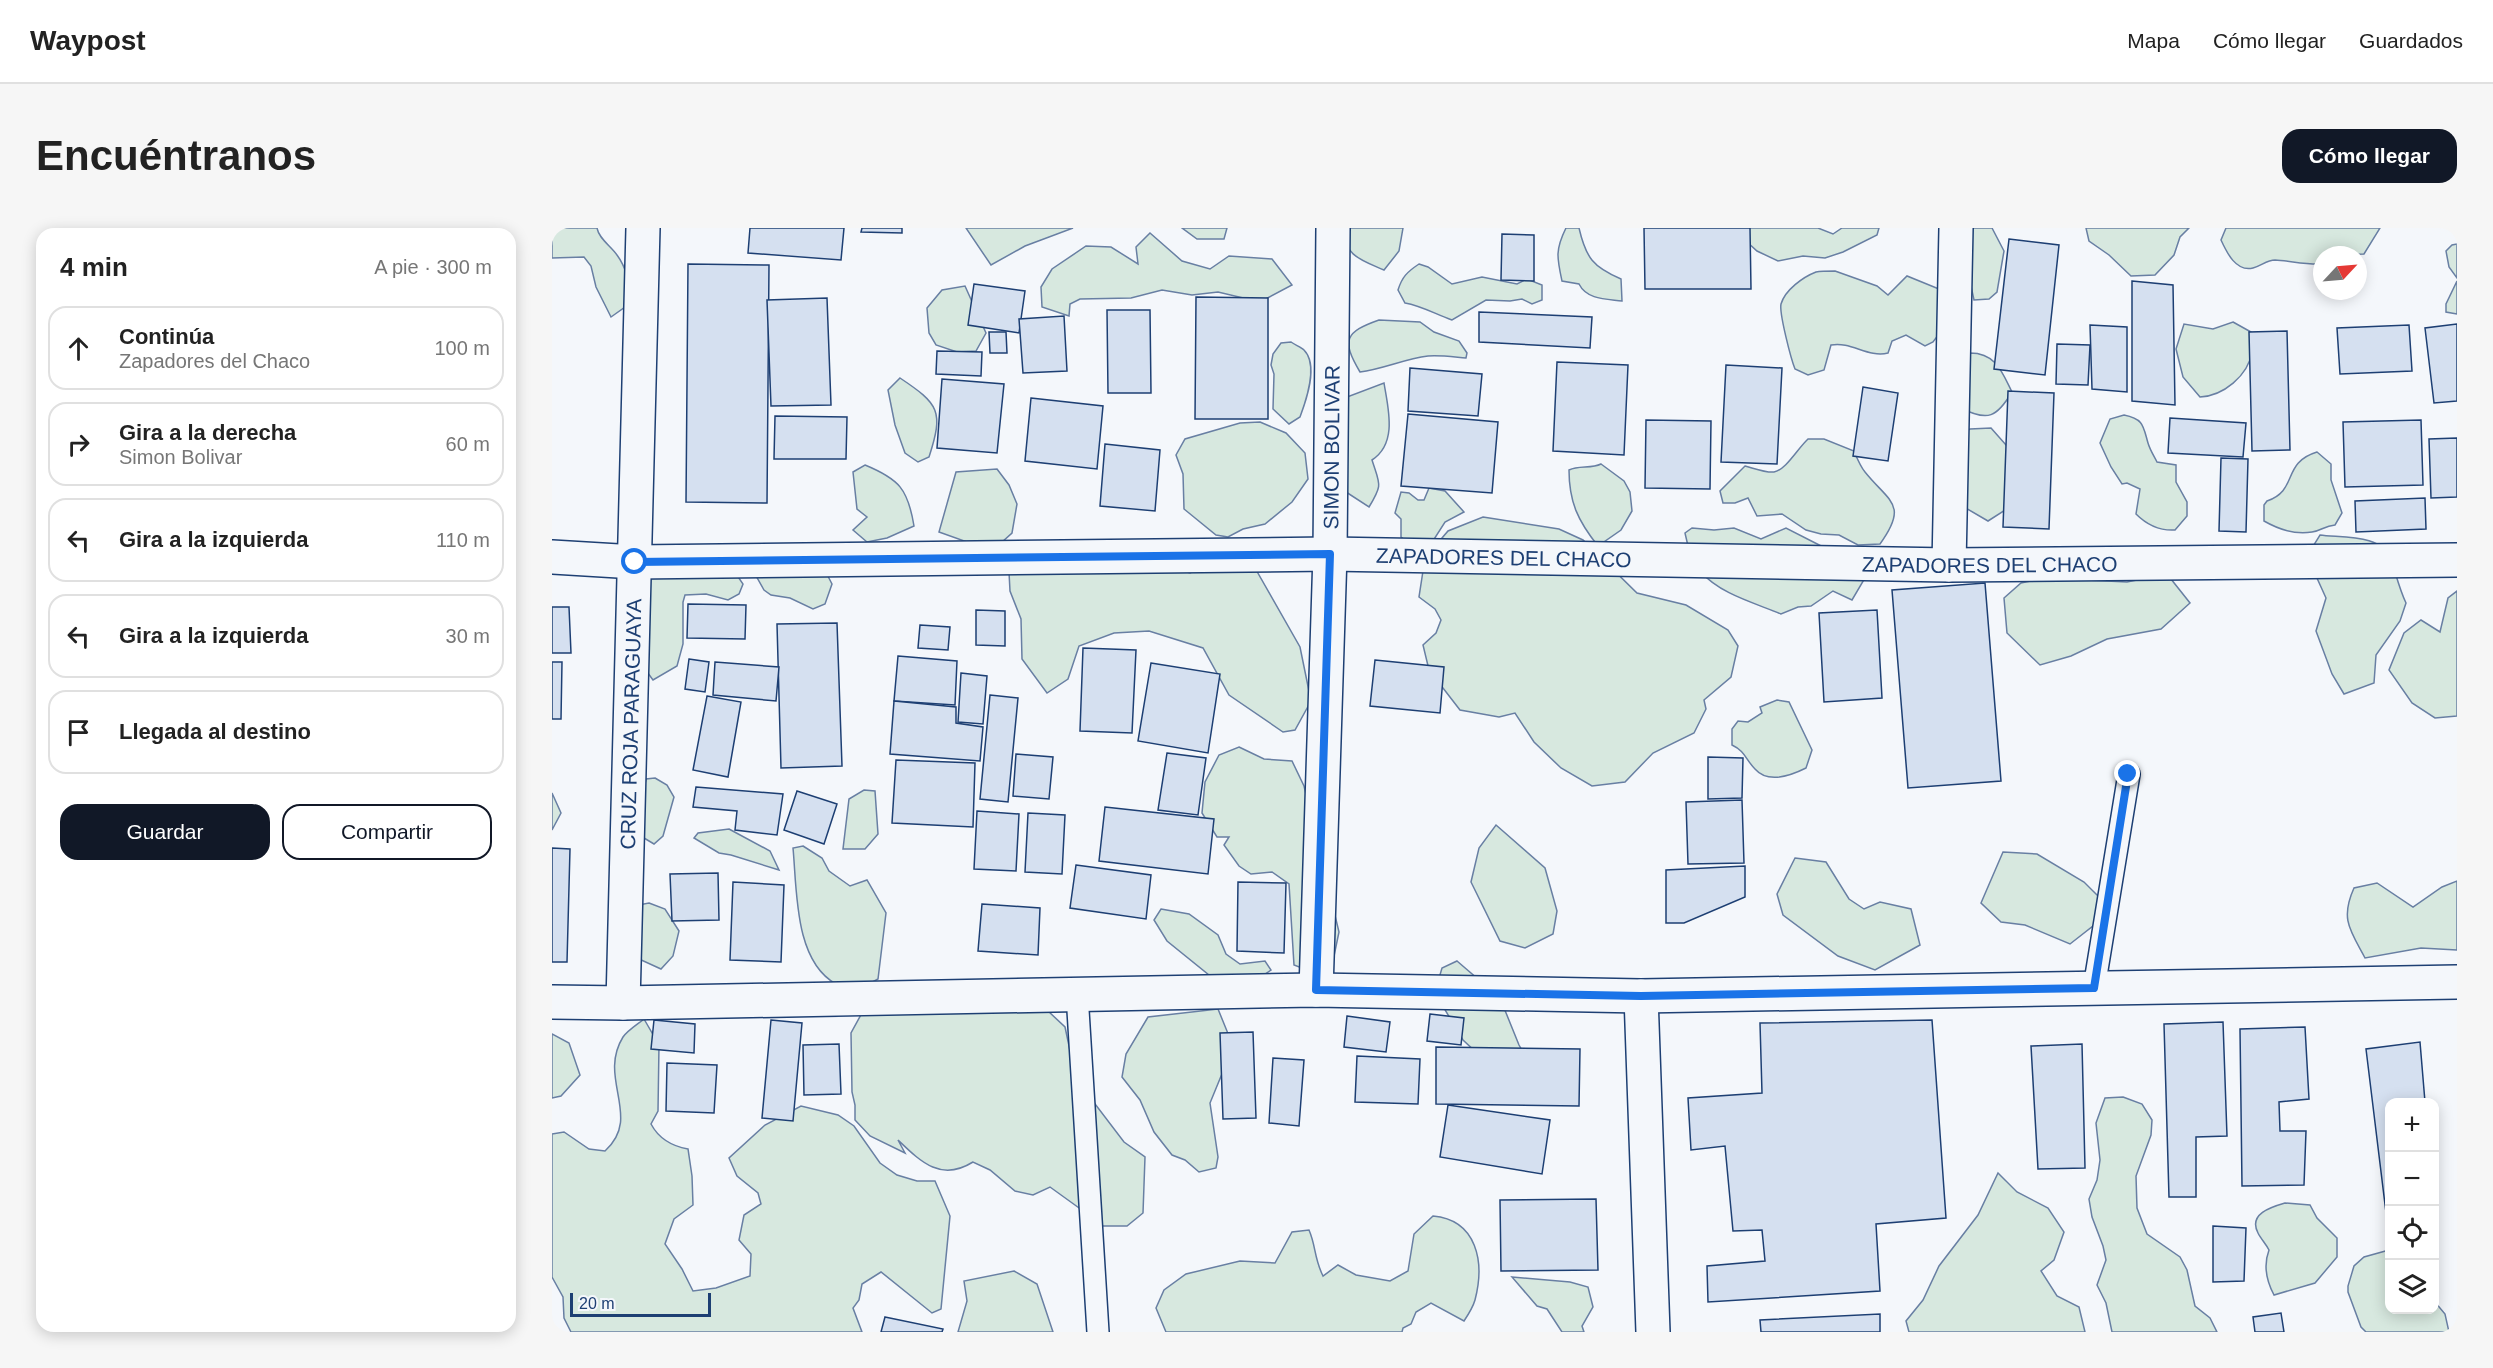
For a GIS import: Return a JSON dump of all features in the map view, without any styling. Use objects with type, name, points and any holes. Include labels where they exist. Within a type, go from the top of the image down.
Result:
[{"type":"street","name":"CRUZ ROJA PARAGUAYA","points":[[623,1003],[643,228]]},
{"type":"street","name":"SIMON BOLIVAR","points":[[1316,990],[1330,554],[1333,228]]},
{"type":"street","points":[[1949,565],[1956,228]]},
{"type":"street","name":"ZAPADORES DEL CHACO","points":[[552,557],[635,562],[1330,554],[1949,565],[2457,560]]},
{"type":"street","points":[[552,1002],[623,1003],[1316,990],[1641,996],[2457,982]]},
{"type":"street","points":[[1641,996],[1653,1332]]},
{"type":"lane","points":[[2094,988],[2128,774]]},
{"type":"lane","points":[[1077,994],[1098,1332]]},
{"type":"shaded area","points":[[552,228],[597,228],[600,236],[615,252],[623,265],[630,284],[632,302],[611,317],[596,287],[591,266],[584,257],[552,258]]},
{"type":"shaded area","points":[[966,228],[1073,228],[1025,246],[991,265]]},
{"type":"shaded area","points":[[1182,228],[1227,228],[1224,239],[1197,239]]},
{"type":"shaded area","points":[[1343,228],[1403,228],[1399,251],[1384,270],[1361,260],[1350,251]]},
{"type":"shaded area","points":[[1566,228],[1579,228],[1592,260],[1597,266],[1621,279],[1622,301],[1592,296],[1579,284],[1562,281],[1558,254]]},
{"type":"shaded area","points":[[1746,228],[1818,228],[1833,234],[1842,228],[1879,228],[1877,235],[1825,258],[1803,256],[1778,261],[1757,251],[1746,241]]},
{"type":"shaded area","points":[[1948,228],[1992,228],[2004,251],[1997,292],[1989,299],[1974,300],[1969,277]]},
{"type":"shaded area","points":[[2086,228],[2189,228],[2180,237],[2174,255],[2155,275],[2131,276],[2109,255],[2089,241]]},
{"type":"shaded area","points":[[2226,228],[2380,228],[2367,249],[2367,246],[2313,246],[2313,264],[2272,260],[2253,268],[2242,267],[2233,260],[2221,240]]},
{"type":"shaded area","points":[[1150,233],[1182,261],[1210,269],[1229,256],[1272,259],[1292,285],[1260,302],[1218,292],[1192,295],[1162,290],[1131,298],[1080,299],[1070,304],[1069,316],[1042,307],[1041,287],[1052,269],[1086,246],[1111,247],[1138,264],[1136,247]]},
{"type":"shaded area","points":[[2457,244],[2457,278],[2449,267],[2446,251],[2452,245]]},
{"type":"shaded area","points":[[1419,264],[1428,267],[1452,284],[1482,277],[1517,284],[1527,279],[1542,285],[1542,300],[1532,304],[1522,299],[1486,300],[1452,320],[1405,303],[1398,290],[1406,275]]},
{"type":"shaded area","points":[[1835,271],[1877,286],[1888,295],[1907,276],[1939,289],[1942,330],[1933,342],[1925,346],[1906,335],[1892,341],[1888,353],[1881,354],[1846,345],[1831,345],[1824,370],[1808,375],[1795,369],[1783,326],[1781,304],[1783,299],[1790,289],[1806,277],[1816,272]]},
{"type":"shaded area","points":[[2457,281],[2457,314],[2446,312],[2446,304]]},
{"type":"shaded area","points":[[965,286],[986,333],[976,351],[957,352],[936,345],[929,333],[927,308],[942,290]]},
{"type":"shaded area","points":[[1379,320],[1420,322],[1434,332],[1459,341],[1467,353],[1466,358],[1428,356],[1360,372],[1350,352],[1350,338],[1359,329]]},
{"type":"shaded area","points":[[2233,322],[2251,332],[2250,361],[2240,377],[2226,389],[2200,397],[2183,377],[2176,349],[2184,324],[2213,329]]},
{"type":"shaded area","points":[[1291,342],[1303,349],[1308,357],[1311,374],[1308,393],[1300,417],[1289,424],[1273,409],[1274,374],[1271,365],[1273,354],[1281,343]]},
{"type":"shaded area","points":[[1970,353],[1986,356],[1992,360],[2001,371],[2012,392],[2002,407],[1991,415],[1978,415],[1961,408],[1962,368]]},
{"type":"shaded area","points":[[900,378],[930,402],[937,419],[929,457],[918,462],[905,453],[895,425],[888,390]]},
{"type":"shaded area","points":[[1384,383],[1389,414],[1388,435],[1380,453],[1372,460],[1379,484],[1369,507],[1346,492],[1347,397]]},
{"type":"shaded area","points":[[2124,415],[2142,424],[2157,462],[2176,465],[2176,482],[2187,502],[2187,516],[2175,530],[2154,527],[2136,514],[2140,489],[2127,483],[2122,484],[2100,443],[2110,419]]},
{"type":"shaded area","points":[[1260,422],[1286,433],[1305,453],[1308,479],[1292,502],[1265,524],[1243,529],[1228,537],[1216,535],[1184,509],[1183,474],[1176,455],[1185,439],[1240,423]]},
{"type":"shaded area","points":[[1991,428],[2014,454],[2013,505],[1988,521],[1964,507],[1950,438],[1970,429]]},
{"type":"shaded area","points":[[1808,439],[1824,439],[1854,451],[1863,470],[1888,497],[1894,512],[1893,520],[1880,544],[1858,545],[1839,535],[1806,530],[1782,514],[1757,516],[1748,498],[1735,503],[1723,503],[1720,491],[1745,466],[1774,472],[1787,463]]},
{"type":"shaded area","points":[[2317,452],[2331,464],[2331,480],[2342,513],[2335,525],[2299,533],[2281,529],[2264,521],[2264,505],[2267,501],[2283,490],[2299,463]]},
{"type":"shaded area","points":[[1601,464],[1624,481],[1630,492],[1632,511],[1621,530],[1598,546],[1576,511],[1569,481],[1569,470]]},
{"type":"shaded area","points":[[865,465],[886,475],[900,487],[909,503],[914,526],[887,538],[867,542],[853,530],[867,517],[857,509],[853,472]]},
{"type":"shaded area","points":[[997,469],[1009,485],[1017,504],[1012,533],[992,551],[939,532],[956,472]]},
{"type":"shaded area","points":[[1429,488],[1445,491],[1464,512],[1445,522],[1431,544],[1413,546],[1401,537],[1401,519],[1395,513],[1401,492],[1409,493],[1418,500],[1424,500]]},
{"type":"shaded area","points":[[1483,517],[1559,529],[1583,540],[1637,593],[1686,605],[1728,630],[1738,646],[1731,677],[1704,700],[1706,709],[1694,733],[1653,753],[1625,782],[1592,786],[1561,768],[1534,742],[1515,713],[1499,717],[1460,710],[1429,670],[1423,645],[1436,633],[1441,620],[1435,609],[1419,597],[1425,558],[1448,531]]},
{"type":"shaded area","points":[[1692,528],[1714,530],[1734,528],[1761,539],[1786,528],[1827,549],[1865,578],[1852,600],[1833,591],[1811,606],[1798,607],[1781,614],[1738,597],[1709,580],[1695,564],[1690,554],[1685,533]]},
{"type":"shaded area","points":[[2320,535],[2371,541],[2387,551],[2406,603],[2400,621],[2376,655],[2374,683],[2344,694],[2332,674],[2316,631],[2326,598],[2307,556]]},
{"type":"shaded area","points":[[1229,554],[1255,568],[1300,647],[1311,701],[1295,730],[1283,732],[1229,695],[1203,648],[1149,631],[1114,633],[1079,646],[1068,679],[1047,693],[1022,659],[1021,619],[1010,591],[1009,572],[1173,568],[1190,573]]},
{"type":"shaded area","points":[[819,559],[832,584],[825,604],[813,609],[790,598],[771,595],[764,590],[755,574]]},
{"type":"shaded area","points":[[635,562],[730,565],[743,584],[739,594],[728,600],[706,594],[685,595],[683,644],[677,666],[653,680],[628,646]]},
{"type":"shaded area","points":[[2167,574],[2190,603],[2161,629],[2107,639],[2071,656],[2040,665],[2007,633],[2004,598],[2021,583],[2045,578],[2127,582]]},
{"type":"shaded area","points":[[2457,591],[2457,716],[2435,718],[2412,703],[2389,670],[2404,633],[2421,620],[2440,632],[2448,598]]},
{"type":"shaded area","points":[[1777,700],[1789,702],[1812,750],[1806,768],[1780,777],[1773,777],[1760,774],[1740,750],[1732,745],[1732,729],[1738,721],[1748,722],[1762,713],[1760,707]]},
{"type":"shaded area","points":[[1239,747],[1264,759],[1292,761],[1304,786],[1339,932],[1334,956],[1312,972],[1294,965],[1289,884],[1272,872],[1251,874],[1239,866],[1224,845],[1229,837],[1217,837],[1202,813],[1205,782],[1219,755]]},
{"type":"shaded area","points":[[655,778],[667,785],[674,797],[663,836],[654,844],[639,835],[639,814],[646,779]]},
{"type":"shaded area","points":[[864,790],[875,791],[878,834],[865,849],[843,849],[849,799]]},
{"type":"shaded area","points":[[552,793],[561,813],[552,830]]},
{"type":"shaded area","points":[[1496,825],[1545,868],[1557,911],[1553,934],[1525,948],[1500,941],[1471,882],[1479,848]]},
{"type":"shaded area","points":[[729,829],[770,851],[779,870],[719,853],[694,838],[698,833]]},
{"type":"shaded area","points":[[803,846],[822,858],[829,871],[850,886],[867,880],[886,913],[878,979],[858,990],[836,984],[822,973],[812,959],[805,942],[797,903],[793,848]]},
{"type":"shaded area","points":[[2003,852],[2037,854],[2084,882],[2101,899],[2098,922],[2070,944],[2025,925],[2001,922],[1981,903]]},
{"type":"shaded area","points":[[1795,858],[1826,862],[1849,899],[1864,909],[1880,902],[1911,909],[1920,945],[1875,970],[1838,956],[1783,915],[1777,894]]},
{"type":"shaded area","points":[[2457,881],[2457,950],[2421,948],[2365,958],[2351,932],[2347,916],[2354,888],[2377,883],[2413,907],[2442,887]]},
{"type":"shaded area","points":[[649,903],[665,909],[679,931],[673,956],[661,969],[639,959],[633,906]]},
{"type":"shaded area","points":[[1161,909],[1189,914],[1218,935],[1226,954],[1240,964],[1265,961],[1271,970],[1252,983],[1214,979],[1167,941],[1154,920]]},
{"type":"shaded area","points":[[1457,961],[1500,998],[1519,1045],[1531,1066],[1477,1053],[1463,1040],[1438,998],[1437,985],[1442,968]]},
{"type":"shaded area","points":[[1218,1009],[1229,1036],[1226,1064],[1210,1103],[1218,1157],[1216,1168],[1199,1172],[1185,1160],[1172,1155],[1154,1132],[1140,1100],[1122,1077],[1126,1054],[1148,1017]]},
{"type":"shaded area","points":[[863,1011],[1048,1011],[1065,1027],[1076,1079],[1124,1142],[1145,1157],[1143,1213],[1127,1226],[1097,1226],[1086,1213],[1050,1187],[1033,1195],[1015,1191],[990,1170],[973,1162],[962,1168],[941,1170],[923,1162],[898,1140],[905,1153],[870,1136],[855,1120],[852,1092],[851,1033]]},
{"type":"shaded area","points":[[644,1019],[659,1045],[658,1111],[651,1124],[666,1141],[688,1149],[693,1205],[674,1219],[665,1244],[682,1269],[693,1291],[716,1288],[750,1276],[751,1254],[739,1240],[744,1215],[761,1204],[758,1193],[737,1176],[729,1158],[765,1125],[801,1106],[838,1115],[854,1126],[880,1163],[897,1175],[917,1181],[935,1181],[950,1216],[941,1309],[932,1313],[881,1272],[862,1284],[859,1300],[853,1308],[862,1332],[571,1332],[564,1318],[563,1297],[552,1277],[552,1134],[564,1132],[589,1149],[605,1151],[616,1138],[621,1111],[616,1083],[616,1053],[625,1034]]},
{"type":"shaded area","points":[[552,1034],[569,1043],[580,1075],[561,1096],[552,1098]]},
{"type":"shaded area","points":[[2123,1097],[2142,1104],[2152,1120],[2151,1135],[2136,1176],[2137,1208],[2147,1234],[2180,1257],[2187,1270],[2195,1306],[2210,1318],[2217,1332],[2112,1332],[2106,1303],[2097,1285],[2106,1260],[2092,1217],[2089,1199],[2097,1180],[2100,1160],[2096,1123],[2105,1098]]},
{"type":"shaded area","points":[[1998,1173],[2017,1192],[2048,1208],[2064,1232],[2054,1260],[2041,1271],[2057,1296],[2079,1307],[2085,1332],[1909,1332],[1906,1321],[1923,1300],[1939,1266],[1978,1215]]},
{"type":"shaded area","points":[[2285,1203],[2310,1205],[2317,1218],[2337,1238],[2337,1257],[2315,1283],[2274,1295],[2266,1273],[2269,1250],[2258,1233],[2256,1221],[2262,1212]]},
{"type":"shaded area","points":[[1433,1216],[1448,1219],[1460,1225],[1474,1245],[1478,1258],[1478,1286],[1474,1303],[1464,1321],[1431,1303],[1416,1312],[1411,1324],[1403,1328],[1402,1332],[1166,1332],[1156,1308],[1164,1290],[1186,1274],[1240,1261],[1275,1263],[1292,1232],[1309,1230],[1323,1276],[1338,1265],[1356,1275],[1390,1281],[1408,1271],[1414,1234]]},
{"type":"shaded area","points":[[2385,1251],[2385,1314],[2439,1314],[2439,1307],[2445,1314],[2449,1332],[2366,1332],[2361,1327],[2348,1292],[2354,1266],[2364,1257]]},
{"type":"shaded area","points":[[1014,1271],[1037,1284],[1053,1332],[958,1332],[967,1301],[964,1281]]},
{"type":"shaded area","points":[[1512,1277],[1570,1282],[1588,1287],[1593,1307],[1582,1326],[1584,1332],[1562,1332],[1547,1309],[1537,1306]]},
{"type":"building","points":[[750,228],[844,228],[841,260],[748,253]]},
{"type":"building","points":[[862,228],[902,228],[902,233],[861,232]]},
{"type":"building","points":[[1644,228],[1750,228],[1751,289],[1645,289]]},
{"type":"building","points":[[1502,234],[1534,235],[1534,281],[1501,280]]},
{"type":"building","points":[[2009,239],[2059,245],[2045,375],[1994,369]]},
{"type":"building","points":[[688,264],[769,265],[767,503],[686,502]]},
{"type":"building","points":[[2132,281],[2173,285],[2175,405],[2132,401]]},
{"type":"building","points":[[974,284],[1025,291],[1019,333],[968,325]]},
{"type":"building","points":[[1196,297],[1268,298],[1268,419],[1195,419]]},
{"type":"building","points":[[827,298],[831,405],[771,406],[767,300]]},
{"type":"building","points":[[1107,310],[1150,310],[1151,393],[1108,393]]},
{"type":"building","points":[[1479,312],[1592,317],[1590,348],[1479,342]]},
{"type":"building","points":[[1064,316],[1067,371],[1023,373],[1019,319]]},
{"type":"building","points":[[2457,324],[2457,401],[2434,403],[2425,328]]},
{"type":"building","points":[[2090,325],[2127,327],[2127,392],[2092,389]]},
{"type":"building","points":[[2409,325],[2412,371],[2340,374],[2337,328]]},
{"type":"building","points":[[2287,331],[2290,450],[2252,451],[2249,332]]},
{"type":"building","points":[[989,332],[1006,332],[1007,353],[990,353]]},
{"type":"building","points":[[2057,344],[2090,345],[2088,385],[2056,384]]},
{"type":"building","points":[[937,351],[982,352],[981,376],[936,374]]},
{"type":"building","points":[[1557,362],[1628,365],[1624,455],[1553,451]]},
{"type":"building","points":[[1726,365],[1782,368],[1777,464],[1721,462]]},
{"type":"building","points":[[1410,368],[1482,374],[1478,416],[1408,411]]},
{"type":"building","points":[[942,379],[1004,384],[997,453],[937,448]]},
{"type":"building","points":[[1863,387],[1898,393],[1888,461],[1853,456]]},
{"type":"building","points":[[2008,391],[2054,393],[2049,529],[2003,527]]},
{"type":"building","points":[[1031,398],[1103,406],[1097,469],[1025,461]]},
{"type":"building","points":[[1408,414],[1498,422],[1492,493],[1401,486]]},
{"type":"building","points":[[775,416],[847,417],[846,459],[774,459]]},
{"type":"building","points":[[2170,418],[2246,423],[2243,457],[2168,453]]},
{"type":"building","points":[[1646,420],[1711,421],[1710,489],[1645,488]]},
{"type":"building","points":[[2421,420],[2423,485],[2345,487],[2343,422]]},
{"type":"building","points":[[2457,438],[2457,497],[2431,498],[2429,439]]},
{"type":"building","points":[[1105,444],[1160,450],[1155,511],[1100,506]]},
{"type":"building","points":[[2221,458],[2248,459],[2246,532],[2219,531]]},
{"type":"building","points":[[2425,498],[2426,529],[2356,532],[2355,501]]},
{"type":"building","points":[[1985,583],[2001,781],[1908,788],[1892,590]]},
{"type":"building","points":[[688,604],[746,605],[745,639],[687,638]]},
{"type":"building","points":[[552,607],[569,607],[571,653],[552,653]]},
{"type":"building","points":[[976,610],[1005,611],[1005,646],[976,645]]},
{"type":"building","points":[[1877,610],[1882,698],[1824,702],[1819,613]]},
{"type":"building","points":[[837,623],[842,766],[781,768],[777,624]]},
{"type":"building","points":[[920,625],[950,627],[948,650],[918,648]]},
{"type":"building","points":[[1083,648],[1136,650],[1132,733],[1080,731]]},
{"type":"building","points":[[898,656],[957,661],[955,705],[894,701]]},
{"type":"building","points":[[689,659],[709,662],[705,692],[685,689]]},
{"type":"building","points":[[1375,660],[1444,667],[1440,713],[1370,706]]},
{"type":"building","points":[[552,662],[562,662],[561,719],[552,719]]},
{"type":"building","points":[[715,662],[779,667],[776,701],[713,695]]},
{"type":"building","points":[[1151,663],[1220,674],[1208,753],[1138,741]]},
{"type":"building","points":[[961,673],[987,676],[983,724],[958,722]]},
{"type":"building","points":[[990,695],[1018,698],[1008,802],[980,799]]},
{"type":"building","points":[[707,696],[741,702],[728,777],[693,770]]},
{"type":"building","points":[[894,701],[956,707],[956,723],[983,727],[980,761],[890,754]]},
{"type":"building","points":[[1167,753],[1206,758],[1198,815],[1158,810]]},
{"type":"building","points":[[1016,754],[1053,757],[1049,799],[1013,796]]},
{"type":"building","points":[[1708,757],[1743,758],[1742,798],[1708,799]]},
{"type":"building","points":[[896,760],[975,763],[973,827],[892,823]]},
{"type":"building","points":[[696,787],[783,794],[777,835],[735,830],[737,811],[693,807]]},
{"type":"building","points":[[797,791],[837,804],[824,844],[784,830]]},
{"type":"building","points":[[1742,800],[1744,863],[1688,864],[1686,802]]},
{"type":"building","points":[[1105,807],[1214,819],[1208,874],[1099,861]]},
{"type":"building","points":[[977,811],[1019,814],[1016,871],[974,869]]},
{"type":"building","points":[[1028,813],[1065,815],[1062,874],[1025,872]]},
{"type":"building","points":[[552,848],[570,849],[567,962],[552,962]]},
{"type":"building","points":[[1076,865],[1151,875],[1146,919],[1070,908]]},
{"type":"building","points":[[1745,866],[1745,897],[1684,923],[1666,923],[1666,870]]},
{"type":"building","points":[[718,873],[719,920],[672,921],[670,874]]},
{"type":"building","points":[[733,882],[784,885],[781,962],[730,960]]},
{"type":"building","points":[[1238,882],[1286,883],[1284,953],[1237,951]]},
{"type":"building","points":[[982,904],[1040,908],[1038,955],[978,951]]},
{"type":"building","points":[[1430,1014],[1464,1018],[1461,1045],[1427,1041]]},
{"type":"building","points":[[1347,1016],[1390,1022],[1386,1052],[1344,1047]]},
{"type":"building","points":[[654,1020],[695,1024],[694,1053],[651,1049]]},
{"type":"building","points":[[771,1020],[802,1023],[793,1121],[762,1118]]},
{"type":"building","points":[[1932,1020],[1946,1218],[1876,1224],[1880,1291],[1708,1302],[1707,1266],[1765,1261],[1762,1230],[1733,1231],[1725,1146],[1691,1150],[1688,1098],[1762,1093],[1760,1023]]},
{"type":"building","points":[[2223,1022],[2227,1136],[2196,1137],[2196,1197],[2169,1197],[2164,1024]]},
{"type":"building","points":[[2305,1027],[2309,1099],[2279,1102],[2280,1131],[2306,1131],[2304,1185],[2242,1186],[2240,1029]]},
{"type":"building","points":[[1253,1032],[1256,1118],[1223,1119],[1220,1033]]},
{"type":"building","points":[[2420,1042],[2425,1098],[2385,1098],[2385,1204],[2366,1049]]},
{"type":"building","points":[[839,1044],[841,1094],[804,1095],[803,1045]]},
{"type":"building","points":[[2082,1044],[2085,1168],[2038,1169],[2031,1046]]},
{"type":"building","points":[[1436,1047],[1580,1049],[1579,1106],[1436,1104]]},
{"type":"building","points":[[1357,1056],[1420,1059],[1418,1104],[1355,1102]]},
{"type":"building","points":[[1273,1058],[1304,1060],[1299,1126],[1269,1123]]},
{"type":"building","points":[[667,1063],[717,1065],[714,1113],[666,1111]]},
{"type":"building","points":[[1448,1105],[1550,1120],[1542,1174],[1440,1157]]},
{"type":"building","points":[[1596,1199],[1598,1270],[1501,1271],[1500,1200]]},
{"type":"building","points":[[2213,1226],[2246,1228],[2244,1281],[2213,1282]]},
{"type":"building","points":[[2281,1313],[2284,1332],[2255,1332],[2253,1317]]},
{"type":"building","points":[[1880,1314],[1880,1332],[1761,1332],[1760,1320]]},
{"type":"building","points":[[885,1317],[943,1329],[942,1332],[881,1332]]},
{"type":"route","points":[[635,562],[1330,554],[1316,990],[1641,996],[2094,988],[2128,774]]}]
